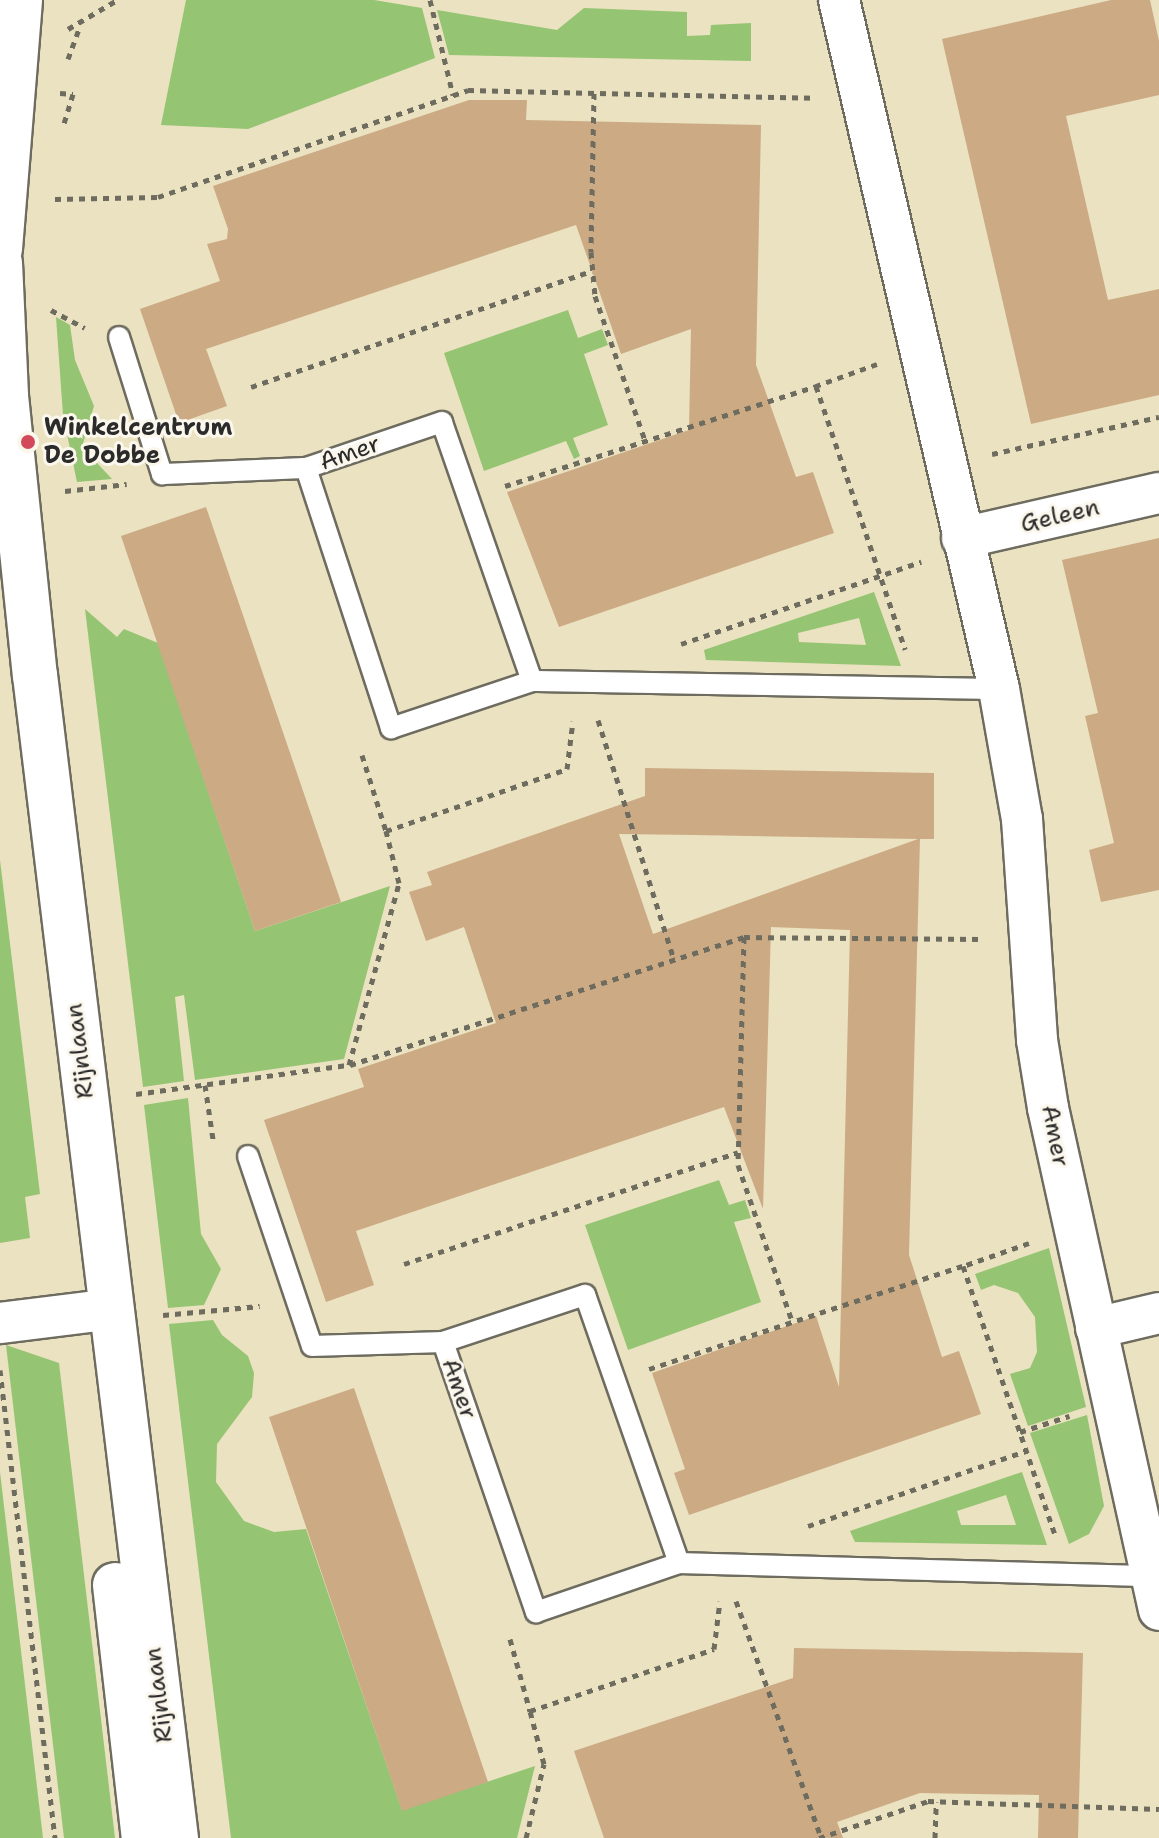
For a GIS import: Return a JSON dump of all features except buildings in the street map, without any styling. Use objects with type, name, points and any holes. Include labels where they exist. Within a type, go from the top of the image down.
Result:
[{"type":"street","name":"Rijnlaan","points":[[20,0],[1,251],[16,495],[86,1100],[99,1312],[144,1838]]},
{"type":"street","name":"Amer","points":[[839,0],[917,350],[999,689],[1022,819],[1037,1040],[1074,1228],[1155,1593]]},
{"type":"street","name":"Geleen","points":[[963,543],[1159,493]]},
{"type":"street","name":"Rijnlaan","points":[[0,569],[99,1312],[176,1838]]},
{"type":"street","points":[[0,1323],[99,1312]]},
{"type":"street","points":[[1096,1328],[1159,1313]]},
{"type":"lane","points":[[119,337],[162,474],[306,468]]},
{"type":"lane","name":"Amer","points":[[391,728],[306,468],[442,422],[532,681]]},
{"type":"lane","points":[[391,728],[532,681],[999,689]]},
{"type":"lane","points":[[248,1156],[312,1346],[443,1342]]},
{"type":"lane","name":"Amer","points":[[679,1563],[585,1295],[443,1342],[536,1612],[679,1563],[1069,1574],[1155,1593]]},
{"type":"path","points":[[430,0],[453,95]]},
{"type":"path","points":[[119,337],[85,328],[1,251],[57,198],[158,197],[468,90],[861,99]]},
{"type":"path","points":[[594,93],[592,271],[595,296],[645,440]]},
{"type":"path","points":[[251,387],[592,271]]},
{"type":"path","points":[[469,499],[917,350]]},
{"type":"path","points":[[816,386],[919,687]]},
{"type":"path","points":[[944,465],[1159,417]]},
{"type":"path","points":[[16,495],[134,483],[162,474]]},
{"type":"path","points":[[386,831],[567,769],[569,730],[575,717],[652,654],[963,543]]},
{"type":"path","points":[[594,702],[674,959]]},
{"type":"path","points":[[349,1065],[399,883],[361,753],[391,728]]},
{"type":"path","points":[[86,1100],[349,1065],[744,937],[1032,939]]},
{"type":"path","points":[[744,937],[738,1165],[792,1321]]},
{"type":"path","points":[[205,1085],[214,1141],[248,1156]]},
{"type":"path","points":[[404,1264],[738,1152]]},
{"type":"path","points":[[615,1381],[1074,1228]]},
{"type":"path","points":[[963,1266],[1069,1574]]},
{"type":"path","points":[[99,1312],[169,1316],[297,1301]]},
{"type":"path","points":[[0,1369],[55,1838]]},
{"type":"path","points":[[530,1711],[714,1649],[717,1606],[730,1587],[782,1535],[1026,1451]]},
{"type":"path","points":[[730,1587],[820,1838],[936,1802],[1159,1809]]},
{"type":"path","points":[[526,1838],[544,1764],[509,1641],[536,1612]]},
{"type":"path","points":[[935,1838],[936,1802]]},
{"type":"green space","points":[[186,0],[374,0],[422,8],[435,58],[248,129],[161,125]]},
{"type":"green space","points":[[584,8],[687,12],[687,36],[710,35],[711,25],[751,23],[751,61],[449,55],[437,10],[557,30]]},
{"type":"green space","points":[[568,310],[578,338],[602,329],[608,345],[584,354],[608,425],[573,438],[580,456],[574,459],[566,441],[484,471],[444,353]]},
{"type":"green space","points":[[56,317],[70,325],[75,360],[94,406],[82,447],[112,479],[77,482],[63,415]]},
{"type":"green space","points":[[874,592],[901,666],[706,660],[704,650]],"holes":[[[859,618],[866,645],[799,642],[798,633]]]},
{"type":"green space","points":[[85,609],[117,637],[124,629],[158,643],[255,931],[390,886],[344,1059],[195,1080],[184,995],[175,997],[184,1081],[143,1087]]},
{"type":"green space","points":[[0,860],[40,1194],[25,1197],[30,1238],[0,1243]]},
{"type":"green space","points":[[188,1098],[201,1234],[221,1269],[204,1305],[168,1308],[144,1105]]},
{"type":"green space","points":[[719,1180],[729,1205],[745,1200],[751,1218],[734,1222],[761,1302],[628,1350],[585,1225]]},
{"type":"green space","points":[[1049,1248],[1086,1407],[1028,1426],[1010,1374],[1030,1368],[1037,1352],[1035,1317],[1018,1293],[994,1285],[981,1290],[975,1274]]},
{"type":"green space","points":[[213,1320],[222,1335],[248,1356],[254,1373],[252,1397],[217,1444],[216,1482],[244,1521],[274,1532],[306,1529],[402,1810],[535,1766],[517,1838],[231,1838],[169,1324]]},
{"type":"green space","points":[[6,1345],[59,1363],[115,1838],[64,1838]]},
{"type":"green space","points":[[1087,1415],[1104,1506],[1089,1534],[1069,1544],[1030,1433]]},
{"type":"green space","points":[[0,1472],[43,1838],[0,1838]]},
{"type":"green space","points":[[1022,1472],[1047,1545],[855,1542],[850,1531]],"holes":[[[1006,1495],[1016,1525],[961,1525],[957,1511]]]},
{"type":"place","name":"Winkelcentrum De Dobbe","points":[[28,442]]}]
